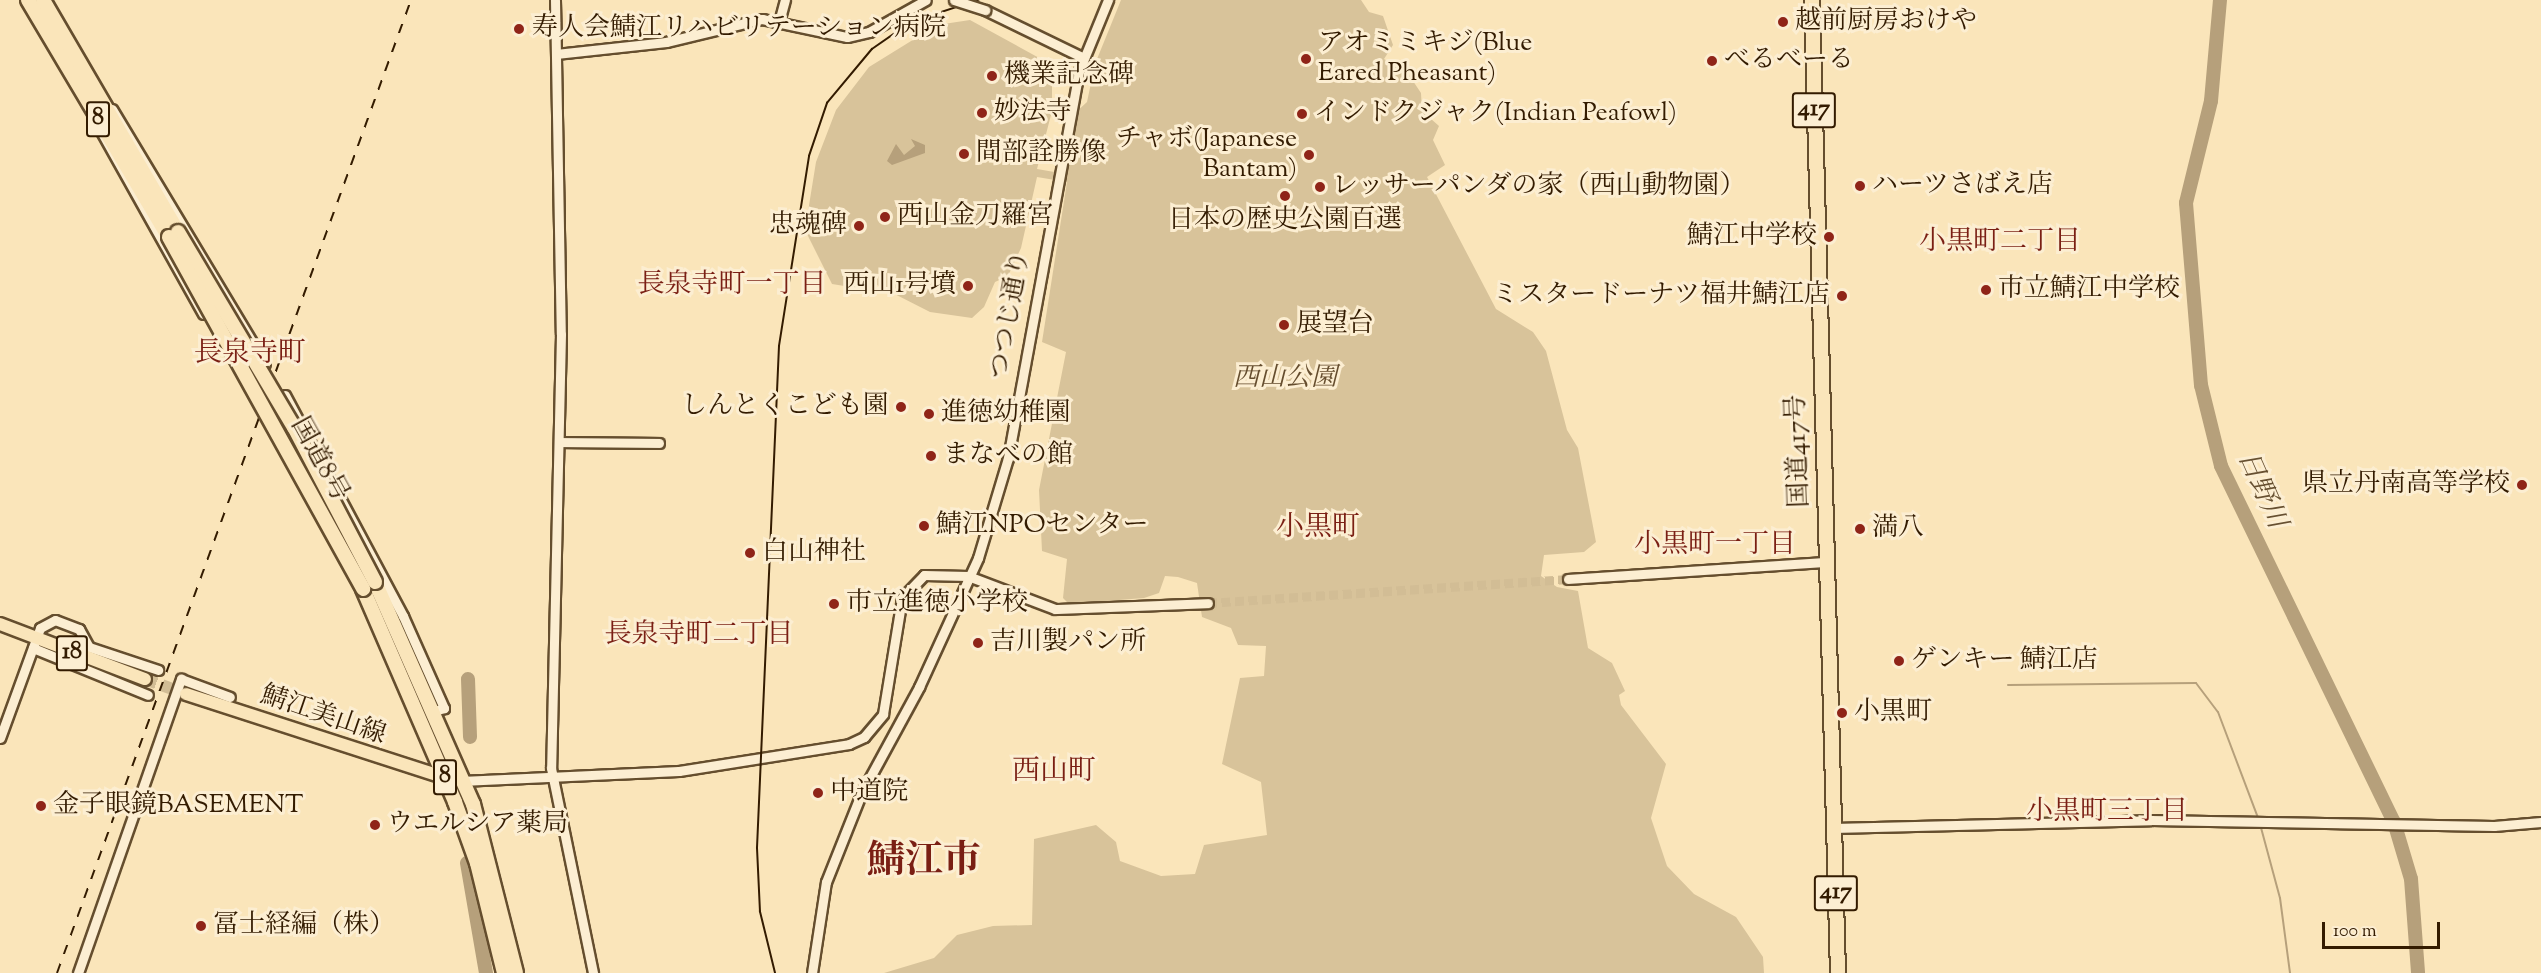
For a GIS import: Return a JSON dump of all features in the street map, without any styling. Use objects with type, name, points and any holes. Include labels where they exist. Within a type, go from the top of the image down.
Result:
[{"type":"highway","name":"国道8号","points":[[28,0],[91,95],[173,235],[294,427],[369,586],[435,711],[465,782],[496,880],[516,973]]},
{"type":"highway","name":"国道8号","points":[[43,0],[91,95]]},
{"type":"highway","name":"国道417号","points":[[1812,0],[1838,973]]},
{"type":"highway","name":"国道8号","points":[[369,586],[446,778],[477,863],[504,973]]},
{"type":"main road","name":"18","points":[[0,624],[35,644],[145,679]]},
{"type":"main road","name":"鯖江美山線","points":[[186,694],[446,778]]},
{"type":"street","points":[[555,0],[559,442],[552,780],[593,973]]},
{"type":"street","points":[[779,22],[785,0]]},
{"type":"street","points":[[556,54],[666,42],[733,22],[779,22],[847,38],[869,32],[926,0]]},
{"type":"street","points":[[954,0],[985,10],[1082,57],[1108,0]]},
{"type":"street","name":"つつじ通り","points":[[812,973],[826,882],[861,794],[919,687],[968,576],[1008,458],[1059,162],[1082,57]]},
{"type":"street","points":[[91,95],[97,131],[203,314]]},
{"type":"street","points":[[91,95],[122,120],[266,364]]},
{"type":"street","points":[[220,316],[244,357]]},
{"type":"street","points":[[285,395],[403,616],[444,708],[435,711]]},
{"type":"street","points":[[287,431],[310,471]]},
{"type":"street","points":[[272,433],[424,723]]},
{"type":"street","points":[[559,442],[659,442]]},
{"type":"street","points":[[1568,579],[1827,562]]},
{"type":"street","points":[[446,778],[465,782],[552,780],[680,771],[836,748],[864,737],[887,702],[906,590],[924,575],[968,576],[1055,609],[1209,603]]},
{"type":"street","points":[[0,738],[40,628],[55,620],[79,629],[89,646],[158,670]]},
{"type":"street","points":[[35,644],[148,695]]},
{"type":"street","points":[[78,973],[181,679],[230,697]]},
{"type":"street","points":[[1833,828],[2253,820],[2494,826],[2541,822]]},
{"type":"green space","name":"西山公園","points":[[1121,0],[1361,0],[1369,12],[1383,16],[1393,45],[1384,59],[1409,75],[1421,93],[1422,111],[1439,126],[1433,140],[1445,165],[1427,177],[1496,309],[1533,332],[1546,351],[1567,430],[1578,448],[1596,542],[1584,552],[1544,555],[1541,576],[1557,587],[1578,591],[1588,648],[1612,663],[1625,691],[1619,695],[1621,705],[1666,764],[1651,818],[1667,866],[1694,894],[1736,917],[1763,957],[1764,973],[884,973],[934,958],[957,935],[993,926],[1032,925],[1034,839],[1096,825],[1116,842],[1120,861],[1161,876],[1195,874],[1204,845],[1267,835],[1261,782],[1222,764],[1240,678],[1264,676],[1266,646],[1238,645],[1231,628],[1202,617],[1197,583],[1178,577],[1165,576],[1159,593],[1144,598],[1069,604],[1063,598],[1067,559],[1042,551],[1039,490],[1066,352],[1042,342],[1067,182],[1037,177],[1021,248],[1008,276],[995,282],[984,307],[972,318],[930,312],[873,283],[863,289],[832,284],[805,230],[816,162],[836,110],[869,67],[937,25],[970,20],[1061,70],[1052,85],[1052,111],[1037,169],[1066,174],[1074,114],[1087,102],[1095,64]]},
{"type":"shaded area","points":[[911,139],[925,145],[925,153],[892,165],[887,161],[896,144],[904,155],[915,146]]},
{"type":"waterway","name":"日野川","points":[[2220,0],[2211,101],[2186,203],[2201,385],[2221,466],[2394,822],[2411,879],[2418,973]]},
{"type":"waterway","points":[[468,679],[470,737]]},
{"type":"waterway","points":[[2008,685],[2196,683],[2218,712],[2258,818]]},
{"type":"waterway","points":[[2260,824],[2280,898],[2290,973]]},
{"type":"waterway","points":[[467,863],[486,973]]},
{"type":"tunnel","points":[[244,357],[287,431]]},
{"type":"tunnel","points":[[1208,603],[1568,579]]},
{"type":"tunnel","points":[[145,679],[186,694]]},
{"type":"tram line","points":[[775,973],[760,912],[757,848],[779,346],[809,156],[827,103],[872,49],[911,22],[978,0]]},
{"type":"railway","points":[[57,973],[411,0]]},
{"type":"place","name":"越前厨房おけや","points":[[1783,22]]},
{"type":"place","name":"寿人会鯖江リハビリテーション病院","points":[[519,29]]},
{"type":"place","name":"アオミミキジ(Blue Eared Pheasant)","points":[[1306,59]]},
{"type":"place","name":"べるべーる","points":[[1712,61]]},
{"type":"place","name":"機業記念碑","points":[[992,76]]},
{"type":"place","name":"妙法寺","points":[[982,113]]},
{"type":"place","name":"インドクジャク(Indian Peafowl)","points":[[1302,114]]},
{"type":"place","name":"間部詮勝像","points":[[964,154]]},
{"type":"place","name":"チャボ(Japanese Bantam)","points":[[1309,155]]},
{"type":"place","name":"ハーツさばえ店","points":[[1860,186]]},
{"type":"place","name":"レッサーパンダの家（西山動物園）","points":[[1320,187]]},
{"type":"place","name":"日本の歴史公園百選","points":[[1285,196]]},
{"type":"place","name":"西山金刀羅宮","points":[[885,217]]},
{"type":"place","name":"忠魂碑","points":[[859,226]]},
{"type":"place","name":"鯖江中学校","points":[[1829,237]]},
{"type":"place","name":"西山1号墳","points":[[968,286]]},
{"type":"place","name":"市立鯖江中学校","points":[[1986,290]]},
{"type":"place","name":"ミスタードーナツ福井鯖江店","points":[[1842,296]]},
{"type":"place","name":"展望台","points":[[1284,325]]},
{"type":"place","name":"しんとくこども園","points":[[901,407]]},
{"type":"place","name":"進徳幼稚園","points":[[929,414]]},
{"type":"place","name":"まなべの館","points":[[931,456]]},
{"type":"place","name":"県立丹南高等学校","points":[[2522,485]]},
{"type":"place","name":"鯖江NPOセンター","points":[[924,526]]},
{"type":"place","name":"満八","points":[[1860,529]]},
{"type":"place","name":"白山神社","points":[[750,553]]},
{"type":"place","name":"市立進徳小学校","points":[[834,604]]},
{"type":"place","name":"吉川製パン所","points":[[978,643]]},
{"type":"place","name":"ゲンキー 鯖江店","points":[[1899,661]]},
{"type":"place","name":"小黒町","points":[[1842,713]]},
{"type":"place","name":"中道院","points":[[818,793]]},
{"type":"place","name":"金子眼鏡BASEMENT","points":[[41,806]]},
{"type":"place","name":"ウエルシア薬局","points":[[375,825]]},
{"type":"place","name":"冨士経編（株）","points":[[201,926]]},
{"type":"district","name":"小黒町二丁目","points":[[2000,243]]},
{"type":"district","name":"長泉寺町一丁目","points":[[732,286]]},
{"type":"district","name":"長泉寺町","points":[[250,354]]},
{"type":"district","name":"小黒町","points":[[1318,528]]},
{"type":"district","name":"小黒町一丁目","points":[[1715,546]]},
{"type":"district","name":"長泉寺町二丁目","points":[[699,636]]},
{"type":"district","name":"西山町","points":[[1054,772]]},
{"type":"district","name":"小黒町三丁目","points":[[2107,813]]},
{"type":"district","name":"鯖江市","points":[[924,864]]}]
